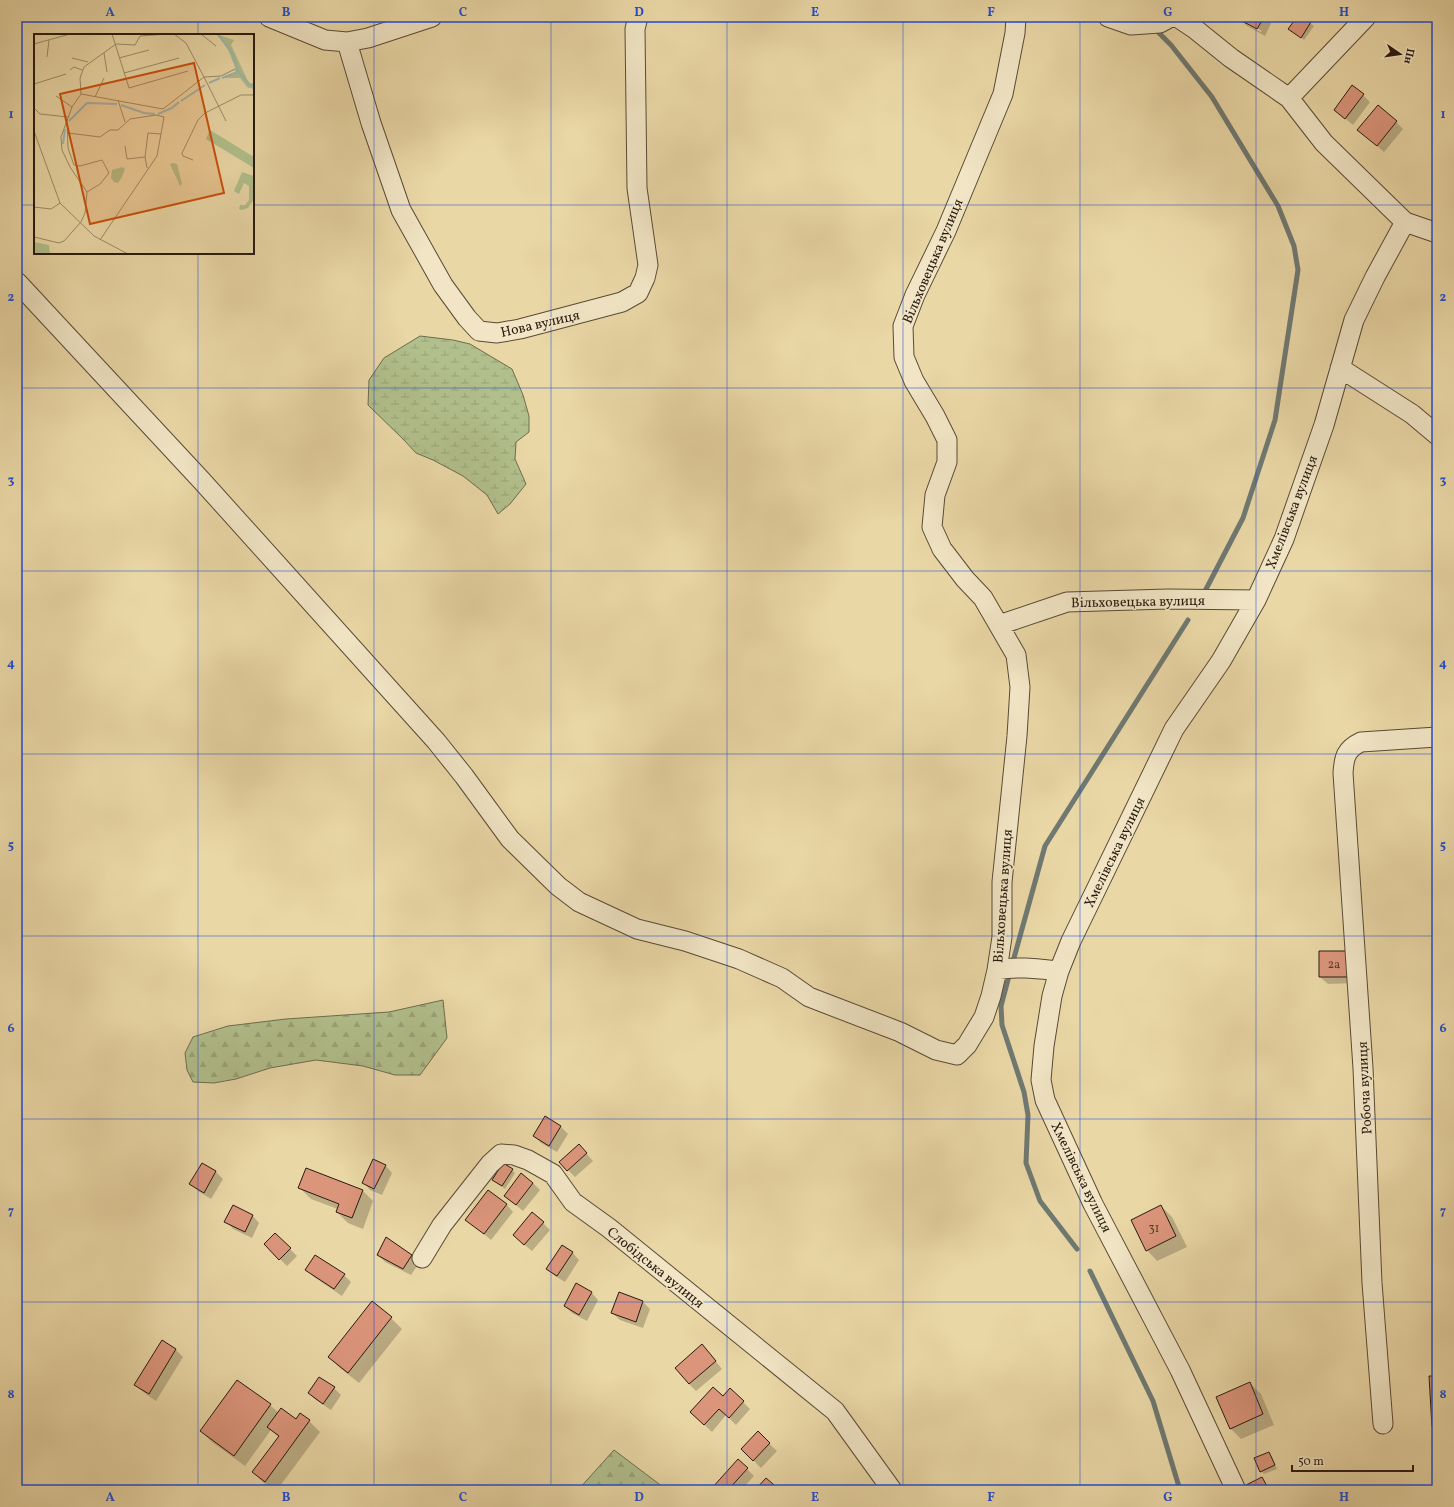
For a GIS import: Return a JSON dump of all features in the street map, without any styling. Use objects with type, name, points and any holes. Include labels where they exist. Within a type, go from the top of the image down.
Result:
[{"type":"street","points":[[269,17],[325,40],[347,42],[368,38],[432,17]]},
{"type":"street","name":"Нова вулиця","points":[[347,42],[371,123],[401,210],[443,285],[467,318],[479,331],[497,333],[520,329],[622,302],[638,293],[646,278],[648,265],[637,188],[635,29],[638,17]]},
{"type":"street","name":"Вільховецька вулиця","points":[[17,282],[202,481],[436,741],[464,776],[510,839],[558,886],[579,902],[637,929],[739,959],[782,978],[809,997],[842,1008],[900,1032],[936,1050],[957,1055],[967,1045],[984,1017],[1001,969],[1002,882],[1017,736],[1020,687],[1016,655],[983,598],[965,579],[942,549],[932,527],[935,495],[947,462],[947,440],[936,416],[914,382],[904,358],[903,326],[946,232],[1004,94],[1015,33],[1016,17]]},
{"type":"street","points":[[1108,17],[1131,24],[1169,19],[1199,23],[1231,58],[1289,98],[1324,143],[1405,222],[1437,233]]},
{"type":"street","points":[[1289,98],[1366,17]]},
{"type":"street","name":"Хмелівська вулиця","points":[[1236,1490],[1180,1370],[1093,1204],[1046,1100],[1041,1080],[1042,1065],[1052,996],[1059,971],[1091,899],[1174,729],[1221,661],[1256,600],[1284,539],[1324,425],[1354,320],[1375,277],[1405,222]]},
{"type":"street","points":[[1340,368],[1412,414],[1437,435]]},
{"type":"street","name":"Вільховецька вулиця","points":[[999,625],[1067,602],[1168,599],[1256,600]]},
{"type":"street","name":"Робоча вулиця","points":[[1383,1424],[1372,1283],[1363,1068],[1344,761],[1346,753],[1361,742],[1437,737]]},
{"type":"street","points":[[1001,969],[1028,968],[1059,971]]},
{"type":"street","name":"Слобідська вулиця","points":[[422,1258],[442,1225],[490,1164],[501,1154],[514,1155],[528,1160],[552,1174],[574,1202],[609,1228],[835,1411],[892,1490]]},
{"type":"green space","points":[[420,336],[453,340],[470,344],[512,369],[523,395],[529,416],[529,432],[516,442],[515,459],[526,484],[510,504],[498,514],[487,495],[463,476],[416,453],[368,405],[369,380],[384,358]]},
{"type":"green space","points":[[443,1000],[447,1038],[420,1075],[395,1075],[363,1066],[316,1060],[270,1068],[236,1079],[214,1083],[193,1082],[187,1070],[185,1053],[193,1037],[228,1026],[286,1019],[389,1012]]},
{"type":"green space","points":[[614,1450],[667,1490],[578,1490]]},
{"type":"building","points":[[1239,17],[1264,17],[1257,29],[1238,19]]},
{"type":"building","points":[[1297,17],[1304,17],[1311,22],[1301,38],[1288,29]]},
{"type":"building","points":[[1352,85],[1364,94],[1345,119],[1334,110]]},
{"type":"building","points":[[1378,105],[1397,121],[1377,146],[1357,130]]},
{"type":"building","points":[[1319,951],[1348,951],[1349,977],[1319,977]]},
{"type":"building","points":[[545,1116],[561,1126],[549,1146],[533,1136]]},
{"type":"building","points":[[579,1144],[587,1153],[567,1171],[559,1162]]},
{"type":"building","points":[[373,1159],[386,1165],[374,1189],[362,1183]]},
{"type":"building","points":[[202,1163],[216,1171],[204,1193],[189,1184]]},
{"type":"building","points":[[503,1163],[513,1169],[502,1186],[492,1180]]},
{"type":"building","points":[[306,1168],[363,1190],[352,1218],[336,1212],[339,1204],[298,1188]]},
{"type":"building","points":[[521,1173],[533,1183],[516,1205],[504,1196]]},
{"type":"building","points":[[488,1190],[507,1204],[484,1234],[465,1220]]},
{"type":"building","points":[[233,1205],[253,1215],[245,1232],[224,1222]]},
{"type":"building","points":[[1161,1205],[1176,1236],[1146,1251],[1131,1220]]},
{"type":"building","points":[[532,1212],[544,1222],[524,1245],[513,1235]]},
{"type":"building","points":[[275,1233],[291,1248],[279,1260],[264,1244]]},
{"type":"building","points":[[386,1237],[412,1255],[403,1269],[377,1255]]},
{"type":"building","points":[[562,1245],[573,1252],[557,1276],[546,1269]]},
{"type":"building","points":[[315,1255],[345,1274],[334,1289],[305,1270]]},
{"type":"building","points":[[576,1283],[592,1292],[579,1315],[564,1306]]},
{"type":"building","points":[[619,1292],[643,1301],[636,1322],[611,1313]]},
{"type":"building","points":[[372,1301],[392,1317],[348,1373],[328,1357]]},
{"type":"building","points":[[162,1340],[176,1349],[149,1394],[134,1385]]},
{"type":"building","points":[[702,1344],[716,1361],[689,1384],[675,1368]]},
{"type":"building","points":[[1429,1376],[1437,1376],[1437,1426],[1432,1427]]},
{"type":"building","points":[[319,1377],[335,1387],[323,1404],[308,1393]]},
{"type":"building","points":[[237,1380],[271,1404],[234,1456],[200,1431]]},
{"type":"building","points":[[1250,1382],[1263,1414],[1230,1429],[1216,1397]]},
{"type":"building","points":[[713,1387],[723,1396],[730,1388],[744,1401],[729,1418],[719,1409],[704,1425],[690,1412]]},
{"type":"building","points":[[281,1408],[296,1419],[300,1413],[310,1420],[265,1482],[252,1472],[279,1436],[267,1427]]},
{"type":"building","points":[[758,1431],[770,1443],[753,1461],[741,1449]]},
{"type":"building","points":[[1269,1452],[1275,1465],[1260,1472],[1254,1458]]},
{"type":"building","points":[[738,1459],[748,1468],[728,1490],[714,1490],[712,1488]]},
{"type":"building","points":[[1262,1477],[1268,1488],[1263,1490],[1249,1490],[1246,1485]]},
{"type":"building","points":[[766,1478],[780,1490],[755,1490]]},
{"type":"waterway","points":[[1155,29],[1171,45],[1212,97],[1278,206],[1294,246],[1298,270],[1275,420],[1243,518],[1204,593]]},
{"type":"waterway","points":[[1012,965],[1045,846],[1188,620]]},
{"type":"waterway","points":[[1010,972],[1001,1006],[1002,1025],[1024,1092],[1028,1115],[1026,1163],[1040,1201],[1077,1249]]},
{"type":"waterway","points":[[1090,1271],[1153,1401],[1180,1490]]}]
